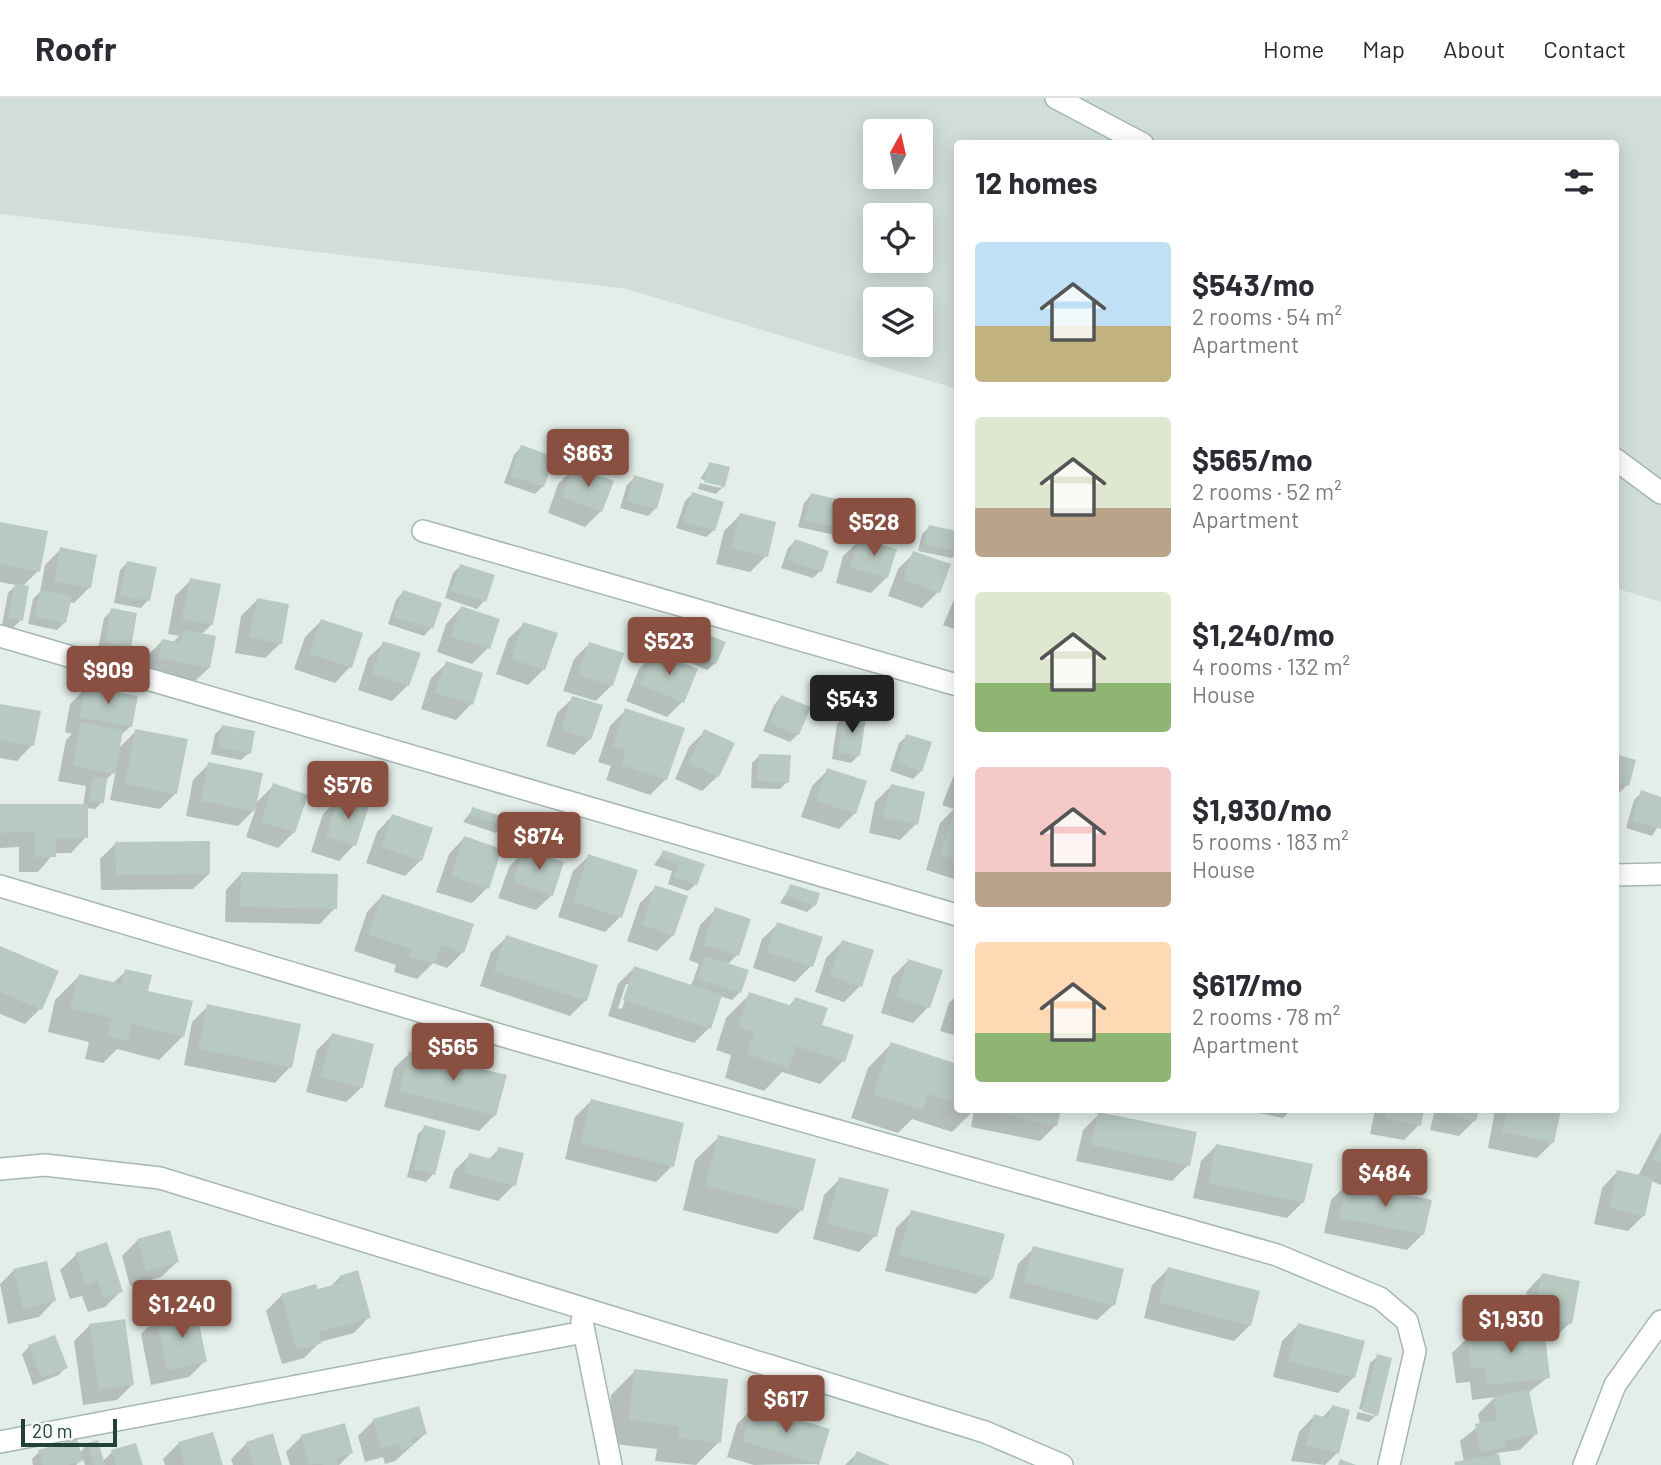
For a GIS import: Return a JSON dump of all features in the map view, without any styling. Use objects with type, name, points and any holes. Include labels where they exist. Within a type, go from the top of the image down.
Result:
[{"type":"street","points":[[1056,98],[1135,140]]},
{"type":"street","points":[[1619,462],[1661,493]]},
{"type":"street","points":[[423,531],[954,684]]},
{"type":"street","points":[[0,636],[954,914]]},
{"type":"street","points":[[1619,875],[1661,874]]},
{"type":"street","points":[[0,886],[517,1041],[1277,1255],[1380,1298],[1407,1321],[1415,1351],[1389,1465]]},
{"type":"street","points":[[0,1169],[45,1165],[160,1178],[985,1432],[1062,1465]]},
{"type":"street","points":[[579,1308],[611,1465]]},
{"type":"street","points":[[1584,1465],[1615,1385],[1661,1321]]},
{"type":"street","points":[[0,1442],[584,1332]]},
{"type":"shaded area","points":[[0,98],[1661,98],[1661,602],[1619,589],[1619,140],[954,140],[954,388],[627,289],[0,214]]},
{"type":"building","points":[[521,445],[555,457],[544,487],[510,476]]},
{"type":"building","points":[[709,462],[730,467],[725,487],[704,482]]},
{"type":"building","points":[[573,466],[614,481],[602,512],[562,497]]},
{"type":"building","points":[[634,475],[664,484],[657,509],[627,501]]},
{"type":"building","points":[[692,492],[724,502],[715,531],[683,521]]},
{"type":"building","points":[[811,493],[850,502],[844,529],[805,520]]},
{"type":"building","points":[[740,513],[776,522],[768,557],[731,548]]},
{"type":"building","points":[[0,522],[48,531],[40,572],[0,564]]},
{"type":"building","points":[[929,525],[954,530],[954,550],[924,544]]},
{"type":"building","points":[[795,539],[829,551],[822,572],[787,560]]},
{"type":"building","points":[[859,539],[897,549],[888,578],[850,568]]},
{"type":"building","points":[[60,547],[97,555],[91,588],[54,581]]},
{"type":"building","points":[[913,551],[951,564],[940,593],[903,580]]},
{"type":"building","points":[[127,561],[157,567],[150,601],[120,596]]},
{"type":"building","points":[[460,564],[495,575],[486,602],[451,591]]},
{"type":"building","points":[[190,578],[221,584],[213,625],[182,619]]},
{"type":"building","points":[[15,584],[29,586],[23,621],[8,618]]},
{"type":"building","points":[[40,590],[72,596],[66,623],[35,617]]},
{"type":"building","points":[[403,590],[442,603],[433,629],[394,617]]},
{"type":"building","points":[[257,598],[289,604],[282,644],[249,637]]},
{"type":"building","points":[[461,606],[500,619],[490,649],[451,637]]},
{"type":"building","points":[[111,608],[137,613],[131,648],[105,642]]},
{"type":"building","points":[[321,619],[363,633],[352,668],[309,654]]},
{"type":"building","points":[[523,622],[558,633],[545,670],[511,659]]},
{"type":"building","points":[[183,630],[216,636],[210,668],[158,658],[162,639],[181,643]]},
{"type":"building","points":[[697,630],[726,642],[716,664],[688,651]]},
{"type":"building","points":[[383,641],[421,653],[409,686],[372,674]]},
{"type":"building","points":[[589,642],[624,653],[613,686],[578,675]]},
{"type":"building","points":[[654,651],[698,669],[684,703],[640,685]]},
{"type":"building","points":[[446,661],[483,673],[473,705],[435,693]]},
{"type":"building","points":[[85,686],[138,696],[132,727],[79,717]]},
{"type":"building","points":[[781,695],[811,707],[799,735],[770,724]]},
{"type":"building","points":[[572,696],[603,705],[591,740],[561,730]]},
{"type":"building","points":[[0,704],[41,711],[34,746],[0,740]]},
{"type":"building","points":[[625,708],[685,728],[667,780],[621,765],[626,750],[613,746]]},
{"type":"building","points":[[844,714],[866,718],[860,756],[838,752]]},
{"type":"building","points":[[81,722],[123,730],[115,774],[73,766]]},
{"type":"building","points":[[222,725],[255,731],[251,754],[218,747]]},
{"type":"building","points":[[135,729],[188,739],[177,794],[125,784]]},
{"type":"building","points":[[704,729],[735,743],[719,777],[689,763]]},
{"type":"building","points":[[906,734],[932,742],[922,772],[897,763]]},
{"type":"building","points":[[759,754],[791,755],[789,783],[757,781]]},
{"type":"building","points":[[1619,755],[1636,760],[1629,786],[1619,783]]},
{"type":"building","points":[[208,762],[263,773],[255,811],[201,801]]},
{"type":"building","points":[[827,768],[867,781],[856,814],[816,801]]},
{"type":"building","points":[[93,777],[107,779],[104,803],[89,801]]},
{"type":"building","points":[[273,783],[308,795],[295,833],[261,822]]},
{"type":"building","points":[[891,784],[925,792],[918,825],[883,817]]},
{"type":"building","points":[[1641,790],[1661,797],[1661,829],[1632,820]]},
{"type":"building","points":[[339,796],[369,806],[356,846],[326,836]]},
{"type":"building","points":[[0,804],[88,804],[88,838],[56,838],[56,857],[34,857],[34,832],[0,833]]},
{"type":"building","points":[[472,807],[508,818],[505,826],[470,815]]},
{"type":"building","points":[[954,812],[954,859],[940,854]]},
{"type":"building","points":[[392,814],[433,828],[422,861],[381,847]]},
{"type":"building","points":[[464,836],[502,849],[489,889],[451,876]]},
{"type":"building","points":[[210,841],[210,874],[116,875],[115,842]]},
{"type":"building","points":[[524,849],[564,862],[553,896],[513,882]]},
{"type":"building","points":[[663,850],[705,864],[697,885],[674,877],[678,864],[660,858]]},
{"type":"building","points":[[588,854],[638,870],[622,918],[573,902]]},
{"type":"building","points":[[241,872],[338,874],[337,909],[240,907]]},
{"type":"building","points":[[790,884],[820,893],[816,906],[786,896]]},
{"type":"building","points":[[655,885],[688,896],[674,936],[642,925]]},
{"type":"building","points":[[382,894],[474,924],[464,953],[441,945],[434,964],[409,956],[411,949],[368,935]]},
{"type":"building","points":[[715,907],[751,919],[739,956],[703,945]]},
{"type":"building","points":[[777,922],[823,937],[813,967],[767,952]]},
{"type":"building","points":[[506,935],[598,965],[587,1001],[494,971]]},
{"type":"building","points":[[842,940],[874,950],[862,987],[830,976]]},
{"type":"building","points":[[0,946],[59,971],[42,1010],[0,992]]},
{"type":"building","points":[[705,956],[749,970],[741,993],[697,979]]},
{"type":"building","points":[[908,959],[943,970],[930,1008],[896,997]]},
{"type":"building","points":[[634,966],[722,995],[711,1029],[623,1000]]},
{"type":"building","points":[[125,969],[152,975],[148,991],[193,1001],[184,1037],[132,1024],[128,1041],[107,1036],[112,1018],[70,1008],[79,974],[121,984]]},
{"type":"building","points":[[749,992],[792,1006],[795,997],[828,1008],[822,1025],[854,1035],[845,1062],[796,1046],[789,1068],[747,1054],[754,1032],[738,1027]]},
{"type":"building","points":[[207,1004],[301,1024],[292,1068],[198,1049]]},
{"type":"building","points":[[332,1033],[374,1044],[363,1088],[320,1077]]},
{"type":"building","points":[[891,1042],[954,1063],[954,1102],[928,1094],[923,1110],[873,1094]]},
{"type":"building","points":[[409,1051],[507,1075],[496,1116],[399,1091]]},
{"type":"building","points":[[591,1099],[684,1123],[674,1167],[580,1143]]},
{"type":"building","points":[[997,1113],[1060,1113],[1057,1126]]},
{"type":"building","points":[[1098,1113],[1197,1132],[1190,1166],[1091,1145]]},
{"type":"building","points":[[1386,1113],[1423,1113],[1421,1126],[1385,1118]]},
{"type":"building","points":[[1445,1113],[1478,1113],[1476,1121]]},
{"type":"building","points":[[1506,1113],[1560,1113],[1554,1143],[1502,1132]]},
{"type":"building","points":[[424,1125],[446,1131],[435,1175],[413,1169]]},
{"type":"building","points":[[718,1135],[816,1159],[803,1211],[705,1186]]},
{"type":"building","points":[[1661,1142],[1661,1163],[1653,1159]]},
{"type":"building","points":[[1216,1144],[1313,1164],[1304,1203],[1208,1183]]},
{"type":"building","points":[[498,1147],[524,1153],[516,1186],[464,1173],[469,1153],[495,1160]]},
{"type":"building","points":[[1617,1170],[1653,1178],[1645,1216],[1609,1208]]},
{"type":"building","points":[[839,1177],[889,1189],[877,1237],[827,1224]]},
{"type":"building","points":[[1346,1182],[1432,1200],[1424,1235],[1339,1218]]},
{"type":"building","points":[[911,1210],[1005,1234],[993,1279],[899,1255]]},
{"type":"building","points":[[170,1230],[179,1262],[146,1271],[137,1239]]},
{"type":"building","points":[[107,1242],[123,1292],[103,1298],[98,1281],[86,1285],[75,1253]]},
{"type":"building","points":[[1033,1246],[1124,1269],[1115,1306],[1024,1282]]},
{"type":"building","points":[[47,1261],[56,1301],[23,1309],[13,1269]]},
{"type":"building","points":[[1168,1267],[1260,1291],[1251,1326],[1159,1302]]},
{"type":"building","points":[[358,1270],[371,1318],[319,1332],[322,1343],[297,1350],[281,1294],[316,1284],[318,1289],[341,1283],[339,1276]]},
{"type":"building","points":[[1542,1273],[1580,1281],[1572,1324],[1533,1315]]},
{"type":"building","points":[[196,1309],[207,1362],[167,1370],[156,1317]]},
{"type":"building","points":[[125,1319],[134,1385],[99,1390],[89,1324]]},
{"type":"building","points":[[1298,1323],[1365,1341],[1355,1378],[1288,1361]]},
{"type":"building","points":[[1544,1327],[1550,1378],[1487,1385],[1485,1367],[1471,1368],[1467,1335]]},
{"type":"building","points":[[55,1335],[68,1368],[41,1378],[28,1345]]},
{"type":"building","points":[[1377,1354],[1392,1358],[1378,1416],[1362,1411]]},
{"type":"building","points":[[634,1369],[728,1379],[721,1443],[678,1438],[679,1426],[629,1420]]},
{"type":"building","points":[[1529,1390],[1538,1434],[1505,1440],[1506,1447],[1480,1452],[1475,1424],[1497,1420],[1493,1397]]},
{"type":"building","points":[[1332,1405],[1350,1410],[1339,1454],[1306,1445],[1314,1414],[1328,1418]]},
{"type":"building","points":[[419,1406],[427,1434],[411,1439],[413,1446],[400,1449],[399,1443],[381,1448],[373,1419]]},
{"type":"building","points":[[753,1406],[830,1429],[819,1465],[742,1441]]},
{"type":"building","points":[[345,1423],[353,1453],[336,1458],[338,1465],[323,1465],[322,1462],[309,1465],[301,1435]]},
{"type":"building","points":[[213,1432],[223,1465],[184,1465],[178,1442]]},
{"type":"building","points":[[273,1433],[282,1465],[253,1465],[246,1442]]},
{"type":"building","points":[[77,1439],[83,1461],[68,1465],[43,1465],[38,1450]]},
{"type":"building","points":[[98,1440],[105,1465],[94,1465],[87,1443]]},
{"type":"building","points":[[136,1443],[143,1465],[116,1465],[111,1450]]},
{"type":"building","points":[[857,1451],[890,1465],[851,1465]]},
{"type":"building","points":[[1499,1454],[1501,1465],[1455,1465],[1454,1462]]},
{"type":"building","points":[[1340,1459],[1356,1465],[1338,1465]]}]
